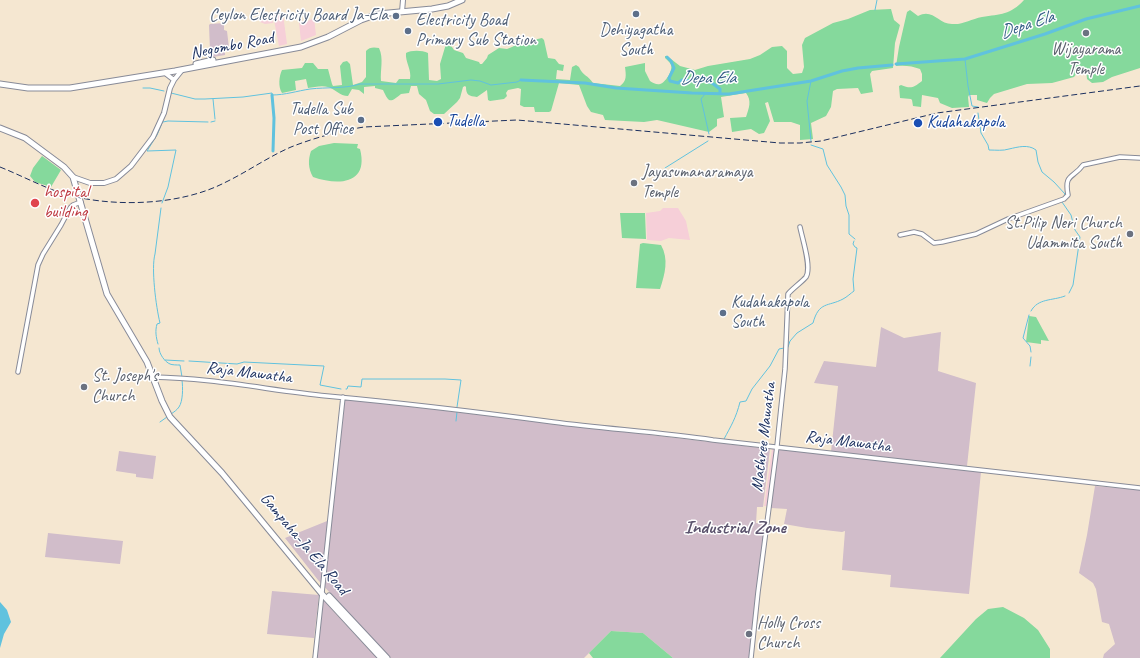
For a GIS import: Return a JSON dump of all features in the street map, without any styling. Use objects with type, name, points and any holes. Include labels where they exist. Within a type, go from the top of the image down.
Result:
[{"type":"highway","name":"Negombo Road","points":[[0,84],[28,88],[63,89],[90,86],[165,73],[300,45],[372,13],[424,7],[454,0]]},
{"type":"highway","name":"Negombo Road","points":[[402,10],[432,9],[448,6],[462,0]]},
{"type":"highway","name":"Negombo Road","points":[[0,81],[28,85],[73,85],[178,70]]},
{"type":"highway","name":"Gampaha-Ja Ela Road","points":[[0,128],[25,138],[62,166],[74,180],[110,302],[141,352],[170,417],[200,448],[322,592],[381,658]]},
{"type":"highway","name":"Gampaha-Ja Ela Road","points":[[322,592],[388,658]]},
{"type":"main road","points":[[402,10],[403,0]]},
{"type":"main road","points":[[74,180],[81,183],[96,184],[110,182],[121,176],[131,166],[150,141],[156,130],[164,113],[167,96],[178,70]]},
{"type":"main road","points":[[174,81],[178,70]]},
{"type":"main road","points":[[165,73],[174,81]]},
{"type":"main road","points":[[78,192],[81,183]]},
{"type":"street","points":[[900,235],[914,232],[922,234],[934,243],[976,234],[1008,219],[1064,200],[1068,195],[1066,184],[1068,179],[1080,170],[1083,165],[1120,157],[1140,158]]},
{"type":"street","points":[[18,372],[39,263],[70,208],[81,202]]},
{"type":"street","name":"Mathree Mawatha","points":[[751,658],[785,369],[788,294],[805,278],[808,272],[800,227]]},
{"type":"street","name":"Raja Mawatha","points":[[153,377],[168,376],[473,411],[553,422],[668,433],[1140,488]]},
{"type":"street","points":[[315,658],[343,397]]},
{"type":"shaded area","points":[[283,14],[287,44],[279,46],[273,15]]},
{"type":"shaded area","points":[[261,15],[272,15],[273,23],[265,24],[260,22]]},
{"type":"shaded area","points":[[314,18],[316,35],[301,41],[299,23],[306,22]]},
{"type":"shaded area","points":[[224,23],[224,30],[227,31],[229,48],[225,50],[225,55],[213,57],[212,52],[210,51],[209,25]]},
{"type":"shaded area","points":[[663,208],[678,208],[686,221],[690,240],[669,238],[661,241],[647,240],[646,213],[660,211]]},
{"type":"shaded area","points":[[881,327],[904,338],[941,332],[938,371],[976,383],[967,466],[831,452],[838,386],[814,383],[824,361],[876,367]]},
{"type":"shaded area","points":[[345,399],[770,449],[763,507],[757,507],[756,523],[766,524],[749,658],[673,658],[643,633],[611,631],[584,658],[391,658],[318,580],[285,538],[332,519]]},
{"type":"shaded area","points":[[772,449],[775,449],[767,506],[764,506]]},
{"type":"shaded area","points":[[777,449],[981,472],[969,594],[890,587],[891,575],[842,570],[845,531],[842,532],[807,528],[784,524],[787,509],[771,508]]},
{"type":"shaded area","points":[[119,451],[156,456],[153,479],[136,477],[136,474],[116,471]]},
{"type":"shaded area","points":[[1095,486],[1140,490],[1140,658],[1103,658],[1104,654],[1115,644],[1109,624],[1102,622],[1096,589],[1093,583],[1079,573]]},
{"type":"shaded area","points":[[48,533],[123,541],[120,564],[45,557]]},
{"type":"shaded area","points":[[272,591],[319,595],[314,638],[267,634]]},
{"type":"shaded area","points":[[324,600],[377,658],[316,658],[322,603]]},
{"type":"green space","points":[[1024,0],[1140,0],[1140,68],[1112,77],[1103,82],[1092,83],[1087,79],[1086,68],[1080,69],[1074,77],[1052,83],[1027,84],[994,94],[987,103],[977,100],[977,95],[969,95],[969,107],[952,108],[940,103],[938,98],[922,95],[921,107],[913,106],[911,99],[900,98],[899,86],[912,87],[922,81],[920,69],[908,66],[896,66],[907,12],[910,10],[918,16],[928,14],[943,22],[956,24],[1005,13],[1014,9]]},
{"type":"green space","points":[[891,9],[894,20],[900,25],[895,43],[893,68],[872,71],[870,74],[873,92],[861,94],[858,88],[837,89],[833,91],[831,107],[826,116],[811,123],[813,139],[800,140],[800,125],[791,122],[774,122],[768,102],[765,103],[770,121],[764,133],[759,134],[751,129],[732,132],[730,118],[746,117],[749,108],[749,99],[746,93],[721,97],[724,117],[717,119],[717,126],[709,132],[657,120],[644,122],[605,120],[603,115],[591,112],[587,106],[579,85],[559,83],[551,111],[549,112],[535,112],[534,107],[524,107],[520,105],[521,89],[518,88],[508,90],[506,93],[507,96],[504,99],[490,101],[488,100],[487,90],[477,97],[474,97],[467,93],[465,86],[463,87],[460,98],[457,102],[444,114],[434,114],[430,111],[426,100],[419,94],[417,86],[411,86],[409,93],[401,94],[390,100],[383,90],[375,88],[375,86],[364,87],[364,94],[359,90],[352,89],[348,96],[342,95],[326,86],[308,88],[306,79],[295,81],[296,90],[282,93],[279,85],[282,70],[302,68],[305,63],[313,63],[318,69],[328,69],[333,86],[342,85],[340,66],[343,62],[347,61],[350,64],[353,85],[362,82],[366,77],[366,51],[373,47],[379,48],[382,60],[381,81],[396,83],[399,79],[410,79],[406,53],[411,51],[423,51],[428,53],[429,80],[437,81],[441,79],[440,64],[446,44],[454,50],[463,53],[466,58],[482,64],[488,55],[499,48],[507,49],[520,43],[542,38],[544,40],[548,58],[555,59],[559,64],[564,65],[563,71],[557,70],[556,79],[570,80],[572,67],[576,65],[593,83],[620,86],[625,80],[625,67],[645,63],[645,71],[650,81],[655,84],[659,84],[666,79],[671,70],[671,65],[665,56],[680,66],[695,70],[708,66],[750,59],[760,55],[772,47],[782,46],[787,51],[787,68],[793,74],[802,73],[804,67],[802,45],[805,38],[833,23],[870,10]]},
{"type":"green space","points":[[334,143],[358,144],[357,148],[360,149],[362,161],[356,176],[350,180],[333,181],[313,177],[309,164],[311,151],[319,146]]},
{"type":"green space","points":[[42,156],[61,170],[51,187],[35,182],[30,176],[33,168]]},
{"type":"green space","points":[[620,213],[645,213],[646,239],[622,238]]},
{"type":"green space","points":[[640,244],[661,245],[663,250],[666,261],[660,289],[636,288]]},
{"type":"green space","points":[[1029,316],[1036,317],[1049,341],[1041,340],[1041,344],[1026,342]]},
{"type":"green space","points":[[1003,607],[1024,618],[1038,630],[1050,649],[1050,658],[940,658],[976,619],[988,609]]},
{"type":"green space","points":[[611,631],[643,633],[673,658],[593,658],[589,653]]},
{"type":"water","points":[[0,602],[7,610],[11,622],[4,634],[0,648]]},
{"type":"waterway","points":[[875,10],[877,0]]},
{"type":"waterway","name":"Depa Ela","points":[[896,64],[965,59],[1045,34],[1086,19],[1140,6]]},
{"type":"waterway","points":[[667,57],[671,61],[674,68],[669,78],[670,81],[678,83],[682,80],[695,81],[699,79],[712,83],[720,89],[720,93]]},
{"type":"waterway","points":[[965,59],[972,106],[978,107]]},
{"type":"waterway","name":"Depa Ela","points":[[521,80],[585,83],[616,88],[729,94],[811,81],[842,71],[858,68],[892,65]]},
{"type":"waterway","points":[[171,93],[195,99],[205,99],[243,97],[272,93],[272,95],[277,95],[310,89],[354,86],[360,84],[438,84],[471,80],[480,81],[491,85],[517,82],[521,80]]},
{"type":"waterway","points":[[811,81],[807,101],[811,141]]},
{"type":"waterway","points":[[143,88],[164,91]]},
{"type":"waterway","points":[[705,94],[701,99],[709,134]]},
{"type":"waterway","points":[[272,95],[274,118],[273,151]]},
{"type":"waterway","points":[[213,99],[215,119]]},
{"type":"waterway","points":[[978,113],[981,133],[988,145],[989,150],[1004,150],[1023,146],[1033,148],[1036,150],[1038,162],[1042,172],[1065,194],[1064,197]]},
{"type":"waterway","points":[[162,203],[168,187],[176,150],[147,151],[157,135],[163,121]]},
{"type":"waterway","points":[[211,122],[215,121]]},
{"type":"waterway","points":[[163,122],[208,122]]},
{"type":"waterway","points":[[665,168],[708,141]]},
{"type":"waterway","points":[[811,145],[823,149],[827,165],[845,195],[849,215],[849,234],[855,239]]},
{"type":"waterway","points":[[1062,202],[1071,215],[1075,230],[1080,237],[1073,285],[1069,293]]},
{"type":"waterway","points":[[158,344],[156,329],[157,324],[160,323],[154,278],[154,260],[161,208]]},
{"type":"waterway","points":[[788,347],[790,341],[797,333],[813,323],[815,316],[821,308],[843,299],[854,291],[853,279],[857,248],[853,244],[854,241]]},
{"type":"waterway","points":[[1031,311],[1041,302],[1065,296]]},
{"type":"waterway","points":[[1029,315],[1023,338],[1030,346],[1031,352]]},
{"type":"waterway","points":[[159,348],[161,355],[166,362],[180,365],[182,377]]},
{"type":"waterway","points":[[724,439],[735,417],[740,402],[746,401],[752,389],[770,366],[779,349],[784,348]]},
{"type":"waterway","points":[[1030,366],[1031,357]]},
{"type":"waterway","points":[[165,360],[184,361]]},
{"type":"waterway","points":[[189,361],[237,364],[244,362],[324,366],[320,385],[341,389]]},
{"type":"waterway","points":[[346,389],[348,386],[361,387],[362,379],[461,380],[457,407]]},
{"type":"waterway","points":[[171,414],[177,409],[181,401],[183,387],[182,380]]},
{"type":"waterway","points":[[456,421],[457,412]]},
{"type":"waterway","points":[[160,422],[167,417]]},
{"type":"railway","points":[[0,167],[53,190],[80,198],[101,201],[144,202],[166,200],[206,191],[233,179],[274,155],[291,147],[327,135],[364,127],[517,120],[780,143],[800,143],[821,141],[937,113],[1140,86]]},
{"type":"place","name":"Dehiyagatha South","points":[[636,14]]},
{"type":"place","name":"Ceylon Electricity Board Ja-Ela","points":[[396,16]]},
{"type":"place","name":"Electricity Boad Primary Sub Station","points":[[408,31]]},
{"type":"place","name":"Wijayarama Temple","points":[[1086,33]]},
{"type":"place","name":"Tudella Sub Post Office","points":[[361,120]]},
{"type":"place","name":"Tudella","points":[[438,122]]},
{"type":"place","name":"Kudahakapola","points":[[918,123]]},
{"type":"place","name":"Jayasumanaramaya Temple","points":[[634,183]]},
{"type":"place","name":"hospital building","points":[[35,203]]},
{"type":"place","name":"St.Pilip Neri Church Udammita South","points":[[1130,234]]},
{"type":"place","name":"Kudahakapola South","points":[[723,313]]},
{"type":"place","name":"St. Joseph's Church","points":[[84,387]]},
{"type":"place","name":"Holly Cross Church","points":[[749,634]]},
{"type":"district","name":"Industrial Zone","points":[[735,528]]}]
